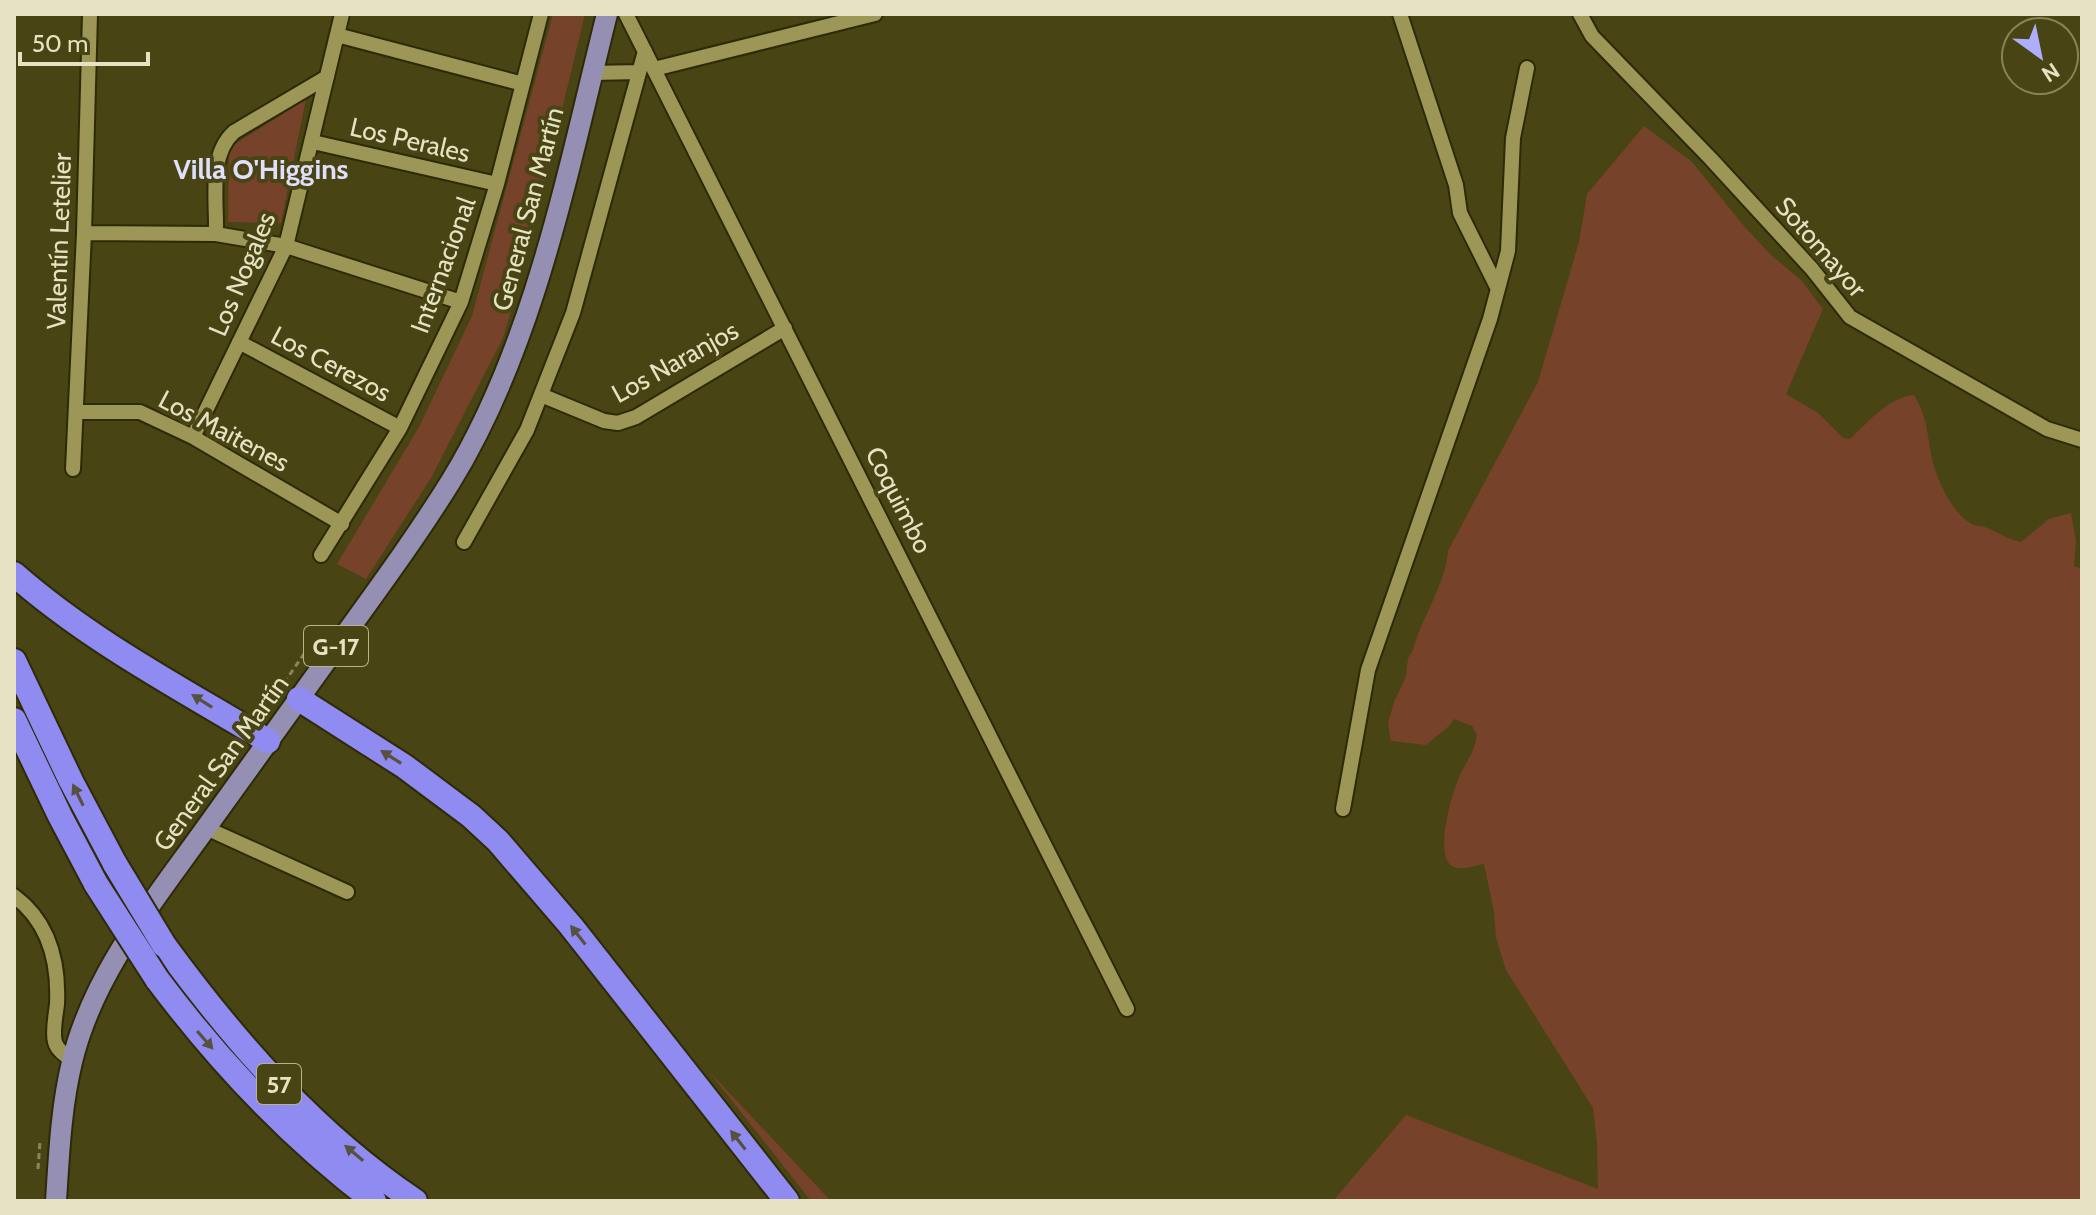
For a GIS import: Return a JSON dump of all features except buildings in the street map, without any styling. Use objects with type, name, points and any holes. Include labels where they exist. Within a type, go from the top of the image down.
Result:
[{"type":"highway","points":[[14,574],[94,635],[268,741]]},
{"type":"highway","name":"57","points":[[14,661],[71,781],[115,864],[164,945],[261,1067],[331,1134],[415,1201]]},
{"type":"highway","points":[[299,699],[404,766],[471,816],[498,841],[571,926],[787,1201]]},
{"type":"highway","name":"57","points":[[14,720],[96,884],[184,1016],[242,1082],[319,1156],[374,1201]]},
{"type":"main road","name":"General San Martín","points":[[56,1201],[59,1144],[72,1060],[111,966],[397,562],[452,479],[484,417],[520,335],[541,267],[607,14]]},
{"type":"street","name":"Valentín Letelier","points":[[73,469],[90,14]]},
{"type":"street","name":"Los Nogales","points":[[193,437],[286,246],[342,14]]},
{"type":"street","name":"Internacional","points":[[321,555],[400,428],[461,302],[497,184],[541,14]]},
{"type":"street","points":[[464,542],[527,430],[577,299],[647,70],[645,51],[626,14]]},
{"type":"street","points":[[592,73],[647,70],[875,14]]},
{"type":"street","points":[[1400,14],[1456,185],[1460,213],[1498,289]]},
{"type":"street","name":"Sotomayor","points":[[1580,14],[1592,36],[1812,269],[1850,317],[2047,429],[2082,440]]},
{"type":"street","points":[[337,35],[523,84]]},
{"type":"street","points":[[1343,809],[1368,670],[1490,319],[1508,251],[1513,138],[1527,68]]},
{"type":"street","name":"Coquimbo","points":[[647,70],[785,328],[1127,1009]]},
{"type":"street","name":"Los Nogales","points":[[216,234],[218,158],[223,141],[327,77]]},
{"type":"street","name":"Los Perales","points":[[313,142],[497,184]]},
{"type":"street","points":[[84,233],[216,234],[286,246],[461,302]]},
{"type":"street","name":"Los Naranjos","points":[[541,395],[604,421],[618,423],[636,417],[785,328]]},
{"type":"street","name":"Los Cerezos","points":[[239,342],[400,428]]},
{"type":"street","name":"Los Maitenes","points":[[76,412],[140,412],[193,437],[342,524]]},
{"type":"street","points":[[206,828],[347,892]]},
{"type":"street","points":[[14,896],[32,912],[49,938],[57,994],[55,1042],[63,1054],[72,1060]]},
{"type":"shaded area","points":[[553,14],[585,14],[525,263],[503,338],[431,478],[366,579],[337,564],[419,427],[472,316]]},
{"type":"shaded area","points":[[306,99],[281,223],[228,222],[229,148]]},
{"type":"shaded area","points":[[1644,126],[1692,162],[1744,226],[1771,255],[1801,280],[1823,309],[1786,394],[1818,413],[1843,438],[1850,439],[1887,406],[1914,395],[1927,427],[1938,479],[1962,517],[1972,524],[2021,542],[2049,519],[2071,513],[2076,541],[2074,566],[2082,569],[2082,1201],[1333,1201],[1406,1115],[1598,1189],[1593,1108],[1506,970],[1496,938],[1484,864],[1454,867],[1445,853],[1451,799],[1477,735],[1472,726],[1454,719],[1426,745],[1391,741],[1388,723],[1406,676],[1408,658],[1443,576],[1448,551],[1538,382],[1579,242],[1587,194]]},
{"type":"shaded area","points":[[707,1069],[831,1201],[811,1201]]},
{"type":"district","name":"Villa O'Higgins","points":[[261,169]]}]
